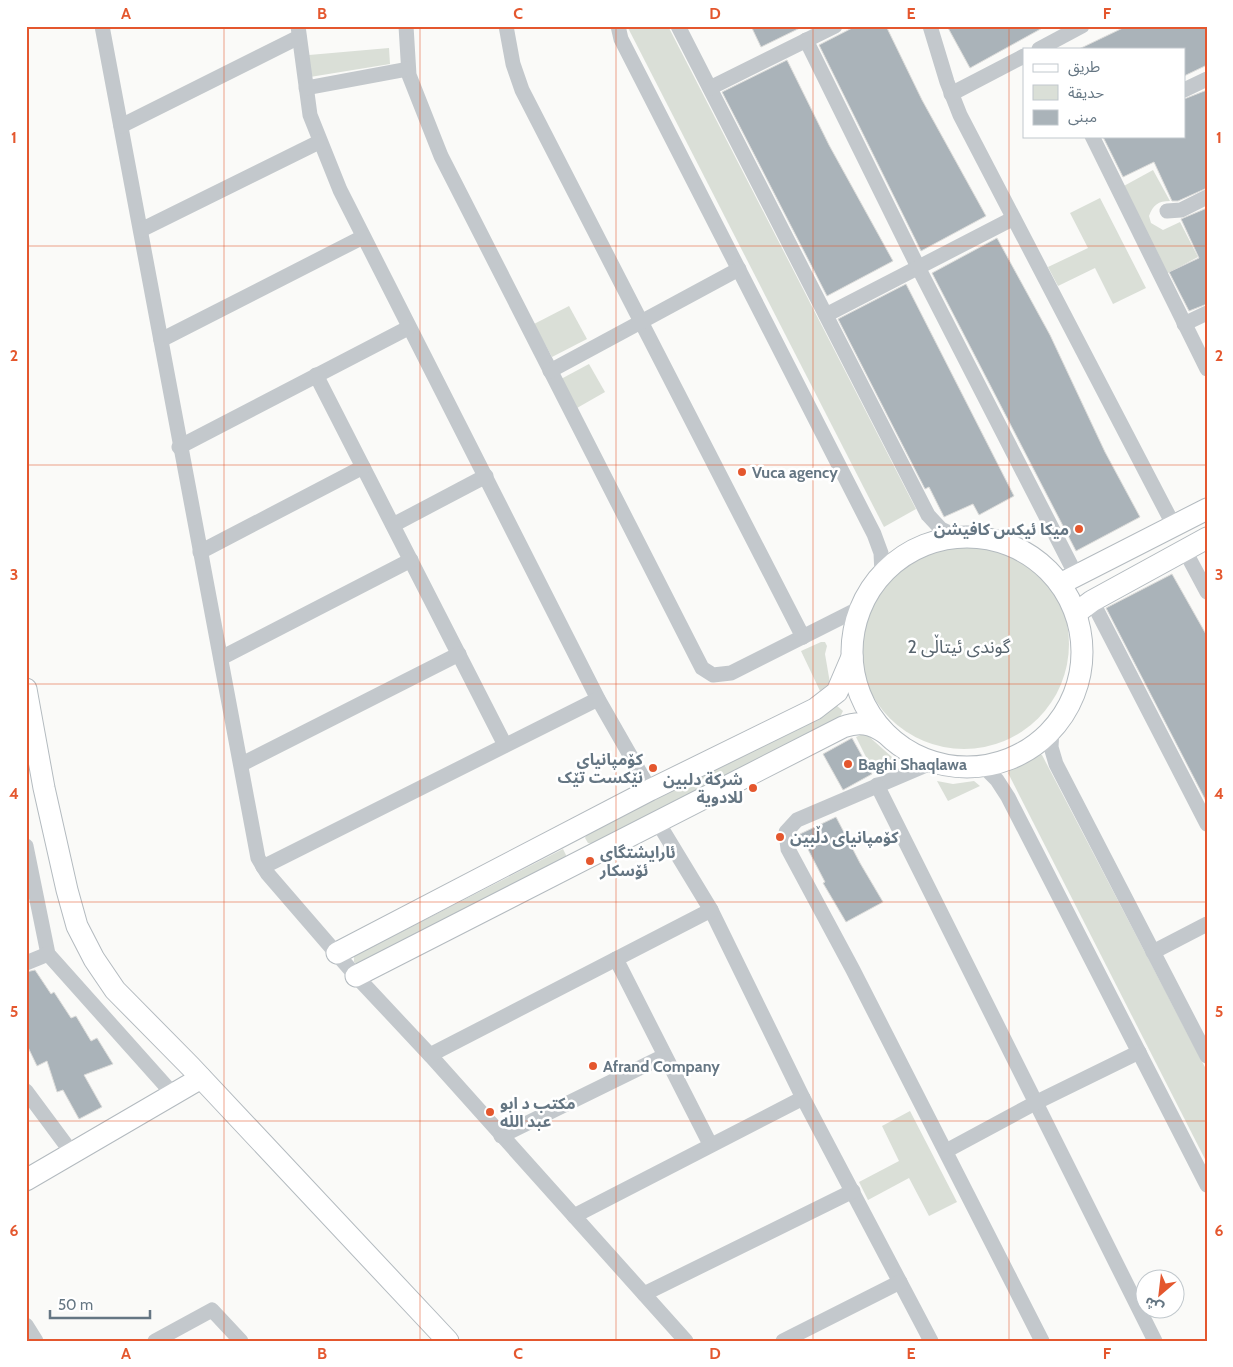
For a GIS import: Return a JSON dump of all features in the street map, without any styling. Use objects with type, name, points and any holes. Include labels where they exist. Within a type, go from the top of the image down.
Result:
[{"type":"street","points":[[102,26],[180,447],[242,764],[256,850],[263,867],[356,976],[430,1055],[686,1341]]},
{"type":"street","points":[[406,26],[408,69],[422,112],[441,156],[702,668],[713,675],[727,675],[860,608]]},
{"type":"street","points":[[506,26],[513,64],[522,90],[804,637]]},
{"type":"street","points":[[618,26],[621,39],[878,543],[882,574]]},
{"type":"street","points":[[678,26],[928,515],[941,529],[958,537]]},
{"type":"street","points":[[930,26],[951,94],[1012,219],[1174,526]]},
{"type":"street","points":[[1044,47],[1060,31],[1082,26]]},
{"type":"street","points":[[710,88],[828,28]]},
{"type":"street","points":[[122,126],[298,32],[310,115],[319,142],[363,237],[598,699],[650,790]]},
{"type":"street","points":[[806,40],[919,269],[1068,580],[1207,824]]},
{"type":"street","points":[[951,94],[1023,57]]},
{"type":"street","points":[[306,88],[408,69]]},
{"type":"street","points":[[1186,89],[1207,79]]},
{"type":"street","points":[[1093,138],[1207,369]]},
{"type":"street","points":[[141,230],[319,142]]},
{"type":"street","points":[[1167,212],[1180,210],[1207,197]]},
{"type":"street","points":[[826,315],[919,269],[1012,219]]},
{"type":"street","points":[[160,340],[363,237]]},
{"type":"street","points":[[550,371],[739,269]]},
{"type":"street","points":[[1184,324],[1207,313]]},
{"type":"street","points":[[180,447],[316,374],[408,328]]},
{"type":"street","points":[[316,374],[505,745]]},
{"type":"street","points":[[200,552],[364,467]]},
{"type":"street","points":[[393,525],[486,476]]},
{"type":"street","points":[[1068,580],[1207,509]]},
{"type":"street","points":[[887,735],[869,712],[862,699],[853,671],[852,640],[860,608],[882,574],[898,559],[916,548],[937,540],[958,537],[982,538],[1004,543],[1026,553],[1068,580]]},
{"type":"street","points":[[1084,607],[1184,549],[1207,538]]},
{"type":"street","points":[[1184,549],[1207,592]]},
{"type":"street","points":[[221,658],[411,560]]},
{"type":"street","points":[[356,976],[586,857],[849,725],[865,724],[887,735],[909,751],[934,762],[963,767],[983,766],[1005,760],[1026,751],[1052,729],[1069,705],[1080,677],[1084,607]]},
{"type":"street","points":[[242,764],[459,654]]},
{"type":"street","points":[[338,953],[650,790],[776,730],[820,706],[837,692],[852,657]]},
{"type":"street","points":[[26,689],[44,788],[78,926],[94,960],[115,990],[196,1072],[448,1341]]},
{"type":"street","points":[[263,867],[598,699]]},
{"type":"street","points":[[1052,729],[1051,747],[1056,764],[1207,1056]]},
{"type":"street","points":[[934,762],[797,820],[786,832],[788,848],[946,1151],[1042,1341]]},
{"type":"street","points":[[983,766],[997,780],[1008,797],[1207,1185]]},
{"type":"street","points":[[877,785],[1155,1341]]},
{"type":"street","points":[[657,821],[712,910],[803,1098],[931,1341]]},
{"type":"street","points":[[572,831],[586,857]]},
{"type":"street","points":[[26,846],[48,954],[169,1088]]},
{"type":"street","points":[[430,1055],[712,910]]},
{"type":"street","points":[[1153,952],[1207,924]]},
{"type":"street","points":[[26,963],[48,954]]},
{"type":"street","points":[[616,959],[710,1144]]},
{"type":"street","points":[[946,1151],[1037,1102],[1139,1052]]},
{"type":"street","points":[[501,1136],[664,1056]]},
{"type":"street","points":[[26,1180],[68,1148],[196,1072]]},
{"type":"street","points":[[26,1091],[68,1148]]},
{"type":"street","points":[[574,1216],[710,1144],[803,1098]]},
{"type":"street","points":[[26,1165],[68,1148]]},
{"type":"street","points":[[644,1294],[853,1191]]},
{"type":"street","points":[[783,1341],[900,1282]]},
{"type":"street","points":[[159,1340],[212,1310],[241,1341]]},
{"type":"street","points":[[26,1325],[36,1341]]},
{"type":"green space","points":[[627,26],[668,26],[916,509],[884,527]]},
{"type":"green space","points":[[389,48],[390,64],[310,77],[309,55]]},
{"type":"green space","points":[[1153,170],[1170,201],[1154,206],[1149,216],[1151,223],[1163,230],[1180,222],[1198,257],[1166,274],[1122,187]]},
{"type":"green space","points":[[1100,198],[1146,288],[1113,304],[1095,268],[1058,286],[1048,267],[1088,248],[1070,213]]},
{"type":"green space","points":[[569,306],[587,339],[552,357],[534,324]]},
{"type":"green space","points":[[589,364],[605,392],[577,408],[561,379]]},
{"type":"green space","points":[[954,539],[974,539],[994,543],[1014,551],[1031,563],[1045,577],[1057,594],[1065,614],[1069,644],[1065,674],[1057,694],[1045,711],[1031,725],[1014,737],[994,745],[974,749],[954,749],[934,745],[914,737],[897,725],[883,711],[871,694],[863,674],[859,654],[859,634],[863,614],[871,594],[883,577],[897,563],[914,551],[934,543]]},
{"type":"green space","points":[[825,642],[827,646],[825,654],[830,683],[820,691],[801,651]]},
{"type":"green space","points":[[836,705],[843,711],[839,719],[593,844],[588,843],[585,838],[587,834]]},
{"type":"green space","points":[[865,733],[893,758],[892,764],[874,773],[856,737]]},
{"type":"green space","points":[[1037,753],[1042,755],[1207,1071],[1207,1163],[1008,773],[1011,768]]},
{"type":"green space","points":[[937,781],[953,784],[974,781],[980,786],[948,801]]},
{"type":"green space","points":[[563,849],[566,855],[565,860],[358,965],[354,962],[354,956]]},
{"type":"green space","points":[[910,1111],[957,1202],[929,1216],[909,1178],[868,1200],[859,1182],[899,1161],[882,1126]]},
{"type":"building","points":[[751,26],[804,26],[761,47]]},
{"type":"building","points":[[856,26],[886,26],[922,100],[986,216],[921,251],[819,45]]},
{"type":"building","points":[[947,26],[1046,26],[970,68]]},
{"type":"building","points":[[1127,26],[1207,26],[1207,65],[1186,75],[1186,48],[1081,48]]},
{"type":"building","points":[[787,60],[829,145],[893,261],[827,296],[722,92]]},
{"type":"building","points":[[1207,90],[1207,188],[1178,201],[1172,201],[1154,162],[1123,177],[1104,138],[1186,138],[1186,98]]},
{"type":"building","points":[[1207,208],[1207,304],[1189,311],[1169,272],[1199,258],[1181,219]]},
{"type":"building","points":[[997,238],[1050,335],[1105,452],[1140,517],[1076,551],[932,273]]},
{"type":"building","points":[[906,284],[1014,496],[979,515],[973,504],[944,517],[929,487],[925,489],[838,319]]},
{"type":"building","points":[[1172,574],[1207,636],[1207,803],[1106,608]]},
{"type":"building","name":"Baghi Shaqlawa","points":[[852,738],[872,774],[843,790],[823,754]]},
{"type":"building","points":[[836,817],[883,902],[846,922],[823,883],[825,882],[800,834]]},
{"type":"building","points":[[35,970],[51,994],[54,992],[71,1018],[76,1016],[91,1041],[97,1038],[113,1064],[84,1075],[102,1107],[79,1119],[63,1090],[57,1092],[47,1061],[37,1066],[26,1043],[26,972]]},
{"type":"place","name":"Vuca agency","points":[[742,472]]},
{"type":"place","name":"میکا ئیکس کافیشن","points":[[1079,529]]},
{"type":"place","name":"Baghi Shaqlawa","points":[[848,764]]},
{"type":"place","name":"کۆمپانیای نێکست تێک","points":[[653,768]]},
{"type":"place","name":"شركة دلبين للادوية","points":[[753,788]]},
{"type":"place","name":"کۆمپانیای دڵبین","points":[[780,837]]},
{"type":"place","name":"ئارایشتگای ئۆسکار","points":[[590,861]]},
{"type":"place","name":"Afrand Company","points":[[593,1066]]},
{"type":"place","name":"مكتب د ابو عبد الله","points":[[490,1112]]},
{"type":"district","name":"گوندی ئیتاڵی 2","points":[[959,647]]}]
